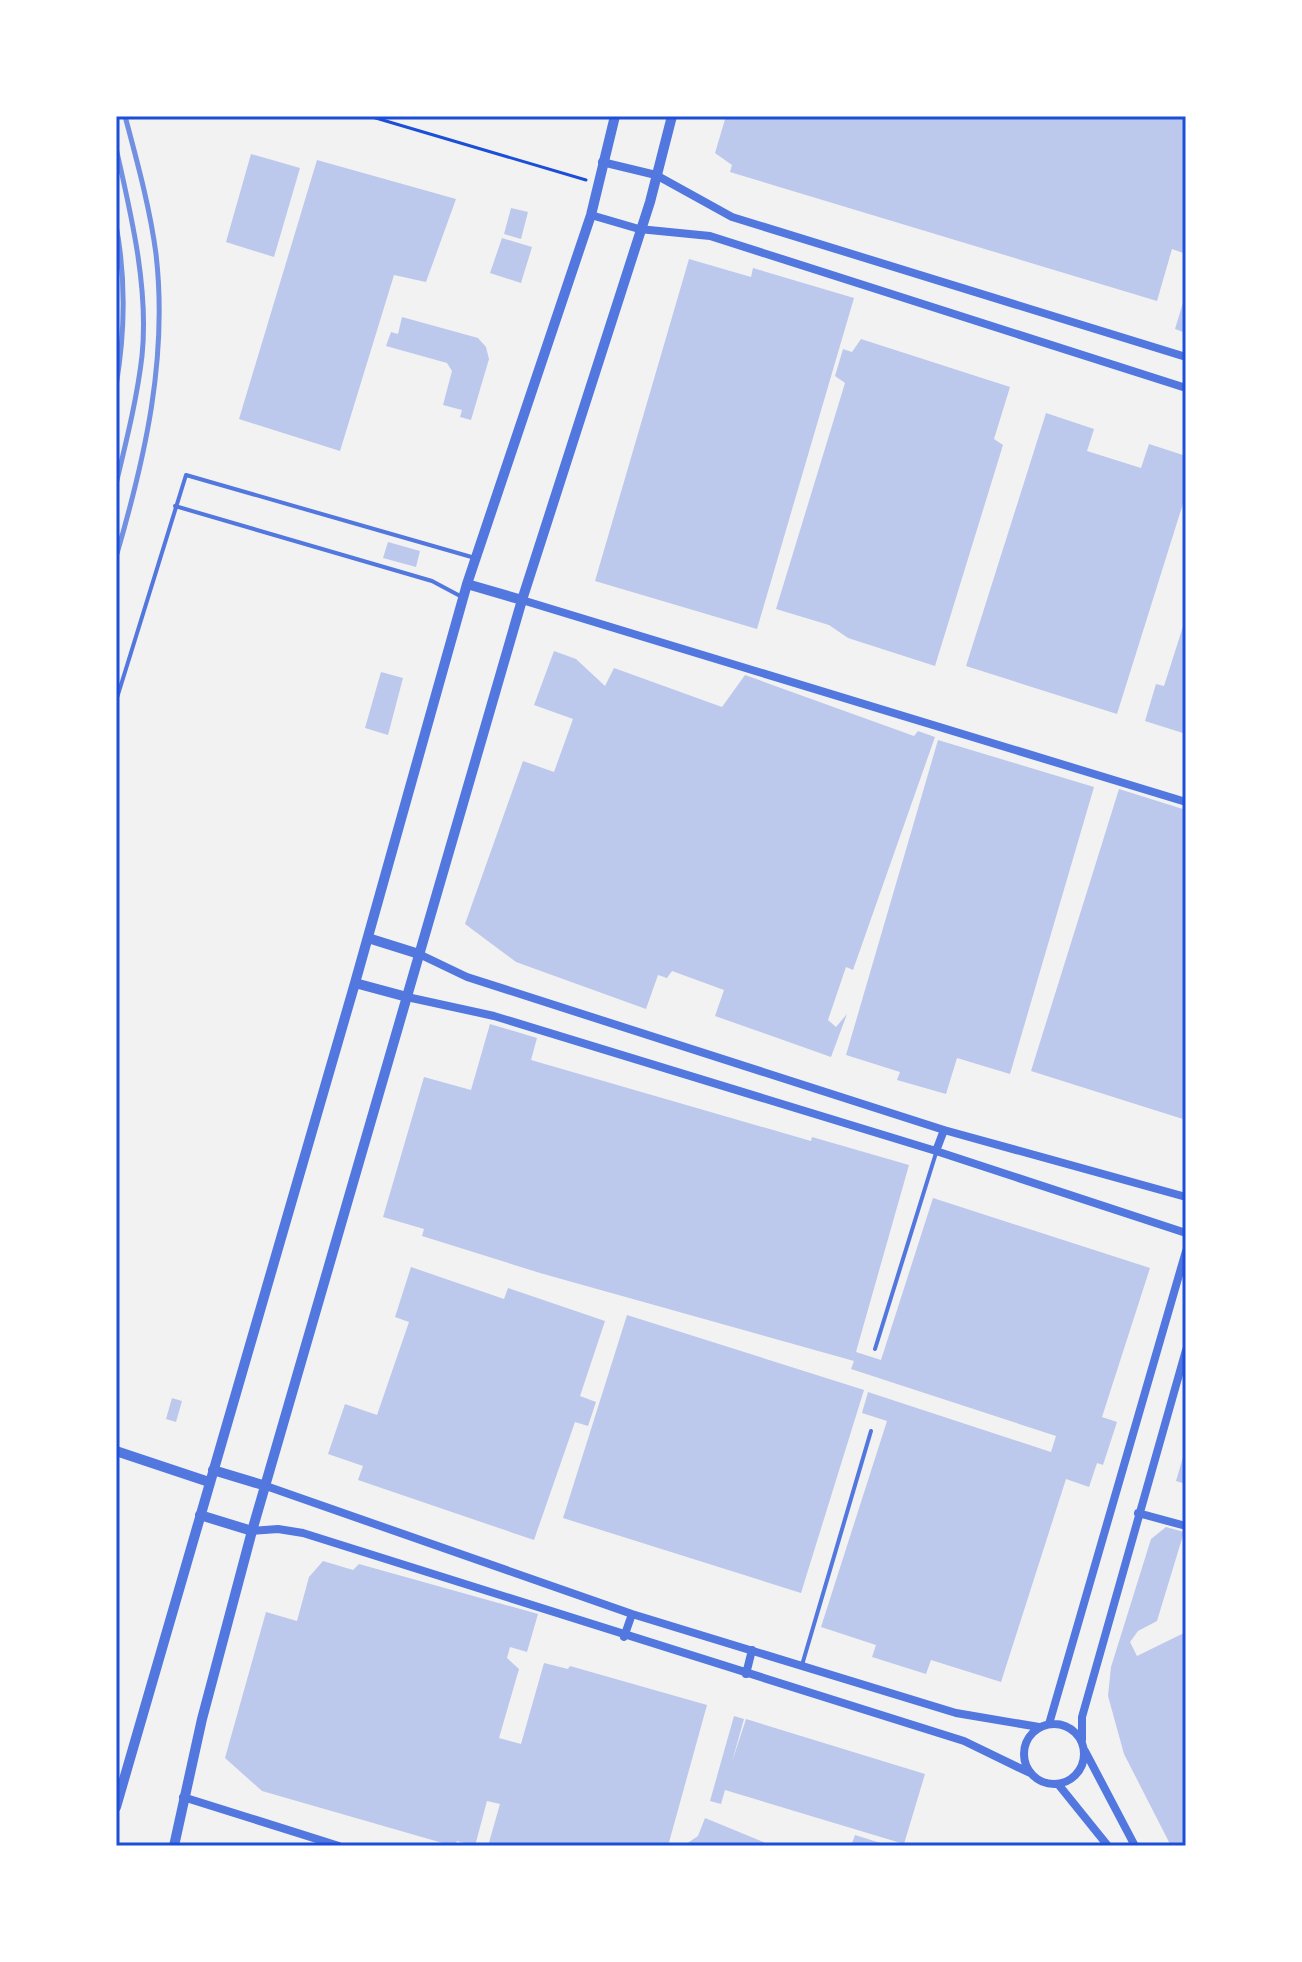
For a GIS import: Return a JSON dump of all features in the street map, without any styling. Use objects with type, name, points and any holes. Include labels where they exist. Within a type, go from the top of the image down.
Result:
[{"type":"street","points":[[116,1807],[368,938],[467,584],[591,215],[615,116]]},
{"type":"street","points":[[174,1846],[183,1797],[252,1531],[522,600],[672,116]]},
{"type":"street","points":[[602,162],[656,175],[732,217],[1186,357]]},
{"type":"street","points":[[591,215],[639,229],[710,236],[1186,388]]},
{"type":"street","points":[[467,584],[1186,802]]},
{"type":"street","points":[[368,938],[419,954],[467,977],[944,1130],[1186,1197]]},
{"type":"street","points":[[355,983],[494,1016],[1186,1228]]},
{"type":"street","points":[[936,1151],[944,1130]]},
{"type":"street","points":[[1049,1724],[1186,1251]]},
{"type":"street","points":[[1135,1846],[1085,1750],[1082,1717],[1186,1350]]},
{"type":"street","points":[[116,1451],[209,1482]]},
{"type":"street","points":[[213,1470],[632,1614],[956,1713],[1039,1727],[1049,1724],[1070,1727],[1082,1740]]},
{"type":"street","points":[[1138,1513],[1186,1526]]},
{"type":"street","points":[[200,1515],[252,1531],[278,1529],[303,1533],[624,1637],[964,1741],[1030,1773],[1038,1780],[1058,1784],[1077,1774],[1085,1750]]},
{"type":"street","points":[[624,1637],[632,1614]]},
{"type":"street","points":[[746,1674],[752,1650]]},
{"type":"street","points":[[1030,1773],[1024,1753],[1026,1743],[1039,1727]]},
{"type":"street","points":[[1058,1784],[1108,1846]]},
{"type":"street","points":[[183,1797],[339,1846]]},
{"type":"lane","points":[[116,701],[186,475],[475,559]]},
{"type":"lane","points":[[175,506],[432,581],[464,598]]},
{"type":"lane","points":[[875,1349],[936,1151]]},
{"type":"lane","points":[[802,1665],[871,1431]]},
{"type":"path","points":[[369,116],[597,184]]},
{"type":"building","points":[[726,116],[1186,116],[1186,254],[1172,249],[1157,301],[730,172],[732,165],[715,153]]},
{"type":"building","points":[[251,154],[300,168],[274,257],[226,242]]},
{"type":"building","points":[[317,160],[456,199],[426,282],[394,275],[340,451],[239,419]]},
{"type":"building","points":[[511,208],[528,212],[521,239],[504,234]]},
{"type":"building","points":[[502,238],[532,247],[521,283],[490,273]]},
{"type":"building","points":[[689,259],[751,277],[753,268],[854,298],[757,629],[595,581]]},
{"type":"building","points":[[1186,296],[1186,333],[1175,329]]},
{"type":"building","points":[[402,317],[478,338],[486,347],[489,359],[471,420],[460,417],[462,410],[443,405],[452,371],[447,363],[386,346],[391,332],[398,334]]},
{"type":"building","points":[[861,339],[1010,387],[994,439],[1003,445],[935,666],[848,638],[829,625],[776,609],[845,383],[835,376],[843,349],[852,352]]},
{"type":"building","points":[[1046,413],[1094,429],[1087,451],[1141,468],[1149,444],[1186,456],[1186,494],[1117,714],[966,666]]},
{"type":"building","points":[[388,542],[420,551],[416,567],[383,558]]},
{"type":"building","points":[[1186,617],[1186,734],[1145,721],[1156,684],[1164,686]]},
{"type":"building","points":[[554,651],[576,659],[605,686],[614,668],[722,707],[745,675],[914,736],[918,731],[935,737],[853,970],[846,967],[828,1020],[836,1027],[847,1014],[831,1057],[715,1016],[724,990],[672,971],[667,978],[658,975],[646,1009],[516,962],[465,924],[523,761],[554,772],[573,719],[534,705]]},
{"type":"building","points":[[381,672],[403,678],[388,735],[365,728]]},
{"type":"building","points":[[938,740],[1094,787],[1010,1074],[957,1058],[946,1094],[897,1080],[900,1072],[846,1055]]},
{"type":"building","points":[[1119,789],[1186,810],[1186,1120],[1031,1071]]},
{"type":"building","points":[[490,1024],[537,1038],[531,1060],[811,1141],[812,1137],[909,1165],[856,1352],[881,1360],[933,1198],[1150,1268],[1102,1417],[1117,1422],[1103,1465],[1097,1463],[1089,1487],[1066,1479],[1001,1682],[931,1660],[926,1674],[872,1657],[876,1645],[821,1627],[887,1421],[862,1413],[868,1392],[1051,1452],[1056,1436],[851,1369],[854,1361],[540,1273],[422,1236],[424,1229],[383,1217],[424,1077],[471,1090]]},
{"type":"building","points":[[411,1267],[504,1299],[508,1288],[605,1321],[580,1396],[596,1402],[588,1426],[575,1422],[534,1540],[358,1480],[363,1466],[328,1454],[345,1404],[377,1415],[409,1322],[395,1317]]},
{"type":"building","points":[[627,1315],[864,1390],[801,1593],[563,1518]]},
{"type":"building","points":[[172,1398],[182,1401],[176,1422],[166,1419]]},
{"type":"building","points":[[1183,1457],[1186,1458],[1186,1484],[1176,1481]]},
{"type":"building","points":[[1166,1527],[1184,1532],[1157,1621],[1138,1631],[1130,1642],[1137,1656],[1186,1632],[1186,1846],[1171,1846],[1124,1754],[1108,1696],[1111,1667],[1151,1539]]},
{"type":"building","points":[[323,1561],[353,1570],[359,1564],[538,1614],[527,1652],[510,1647],[507,1658],[519,1669],[499,1738],[521,1744],[544,1663],[568,1669],[570,1666],[707,1705],[668,1846],[488,1846],[500,1804],[487,1801],[475,1846],[457,1841],[453,1846],[262,1791],[225,1758],[266,1612],[297,1621],[309,1577]]},
{"type":"building","points":[[734,1716],[744,1719],[732,1762],[746,1719],[925,1774],[904,1844],[725,1790],[721,1804],[710,1801]]},
{"type":"building","points":[[705,1818],[773,1846],[683,1846],[698,1836]]},
{"type":"building","points":[[855,1835],[887,1845],[887,1846],[851,1846]]},
{"type":"railway","points":[[116,557],[145,445],[159,331],[156,254],[143,185],[125,116]]},
{"type":"railway","points":[[116,148],[137,251],[144,330],[137,388],[116,484]]},
{"type":"railway","points":[[116,225],[123,306],[116,386]]}]
